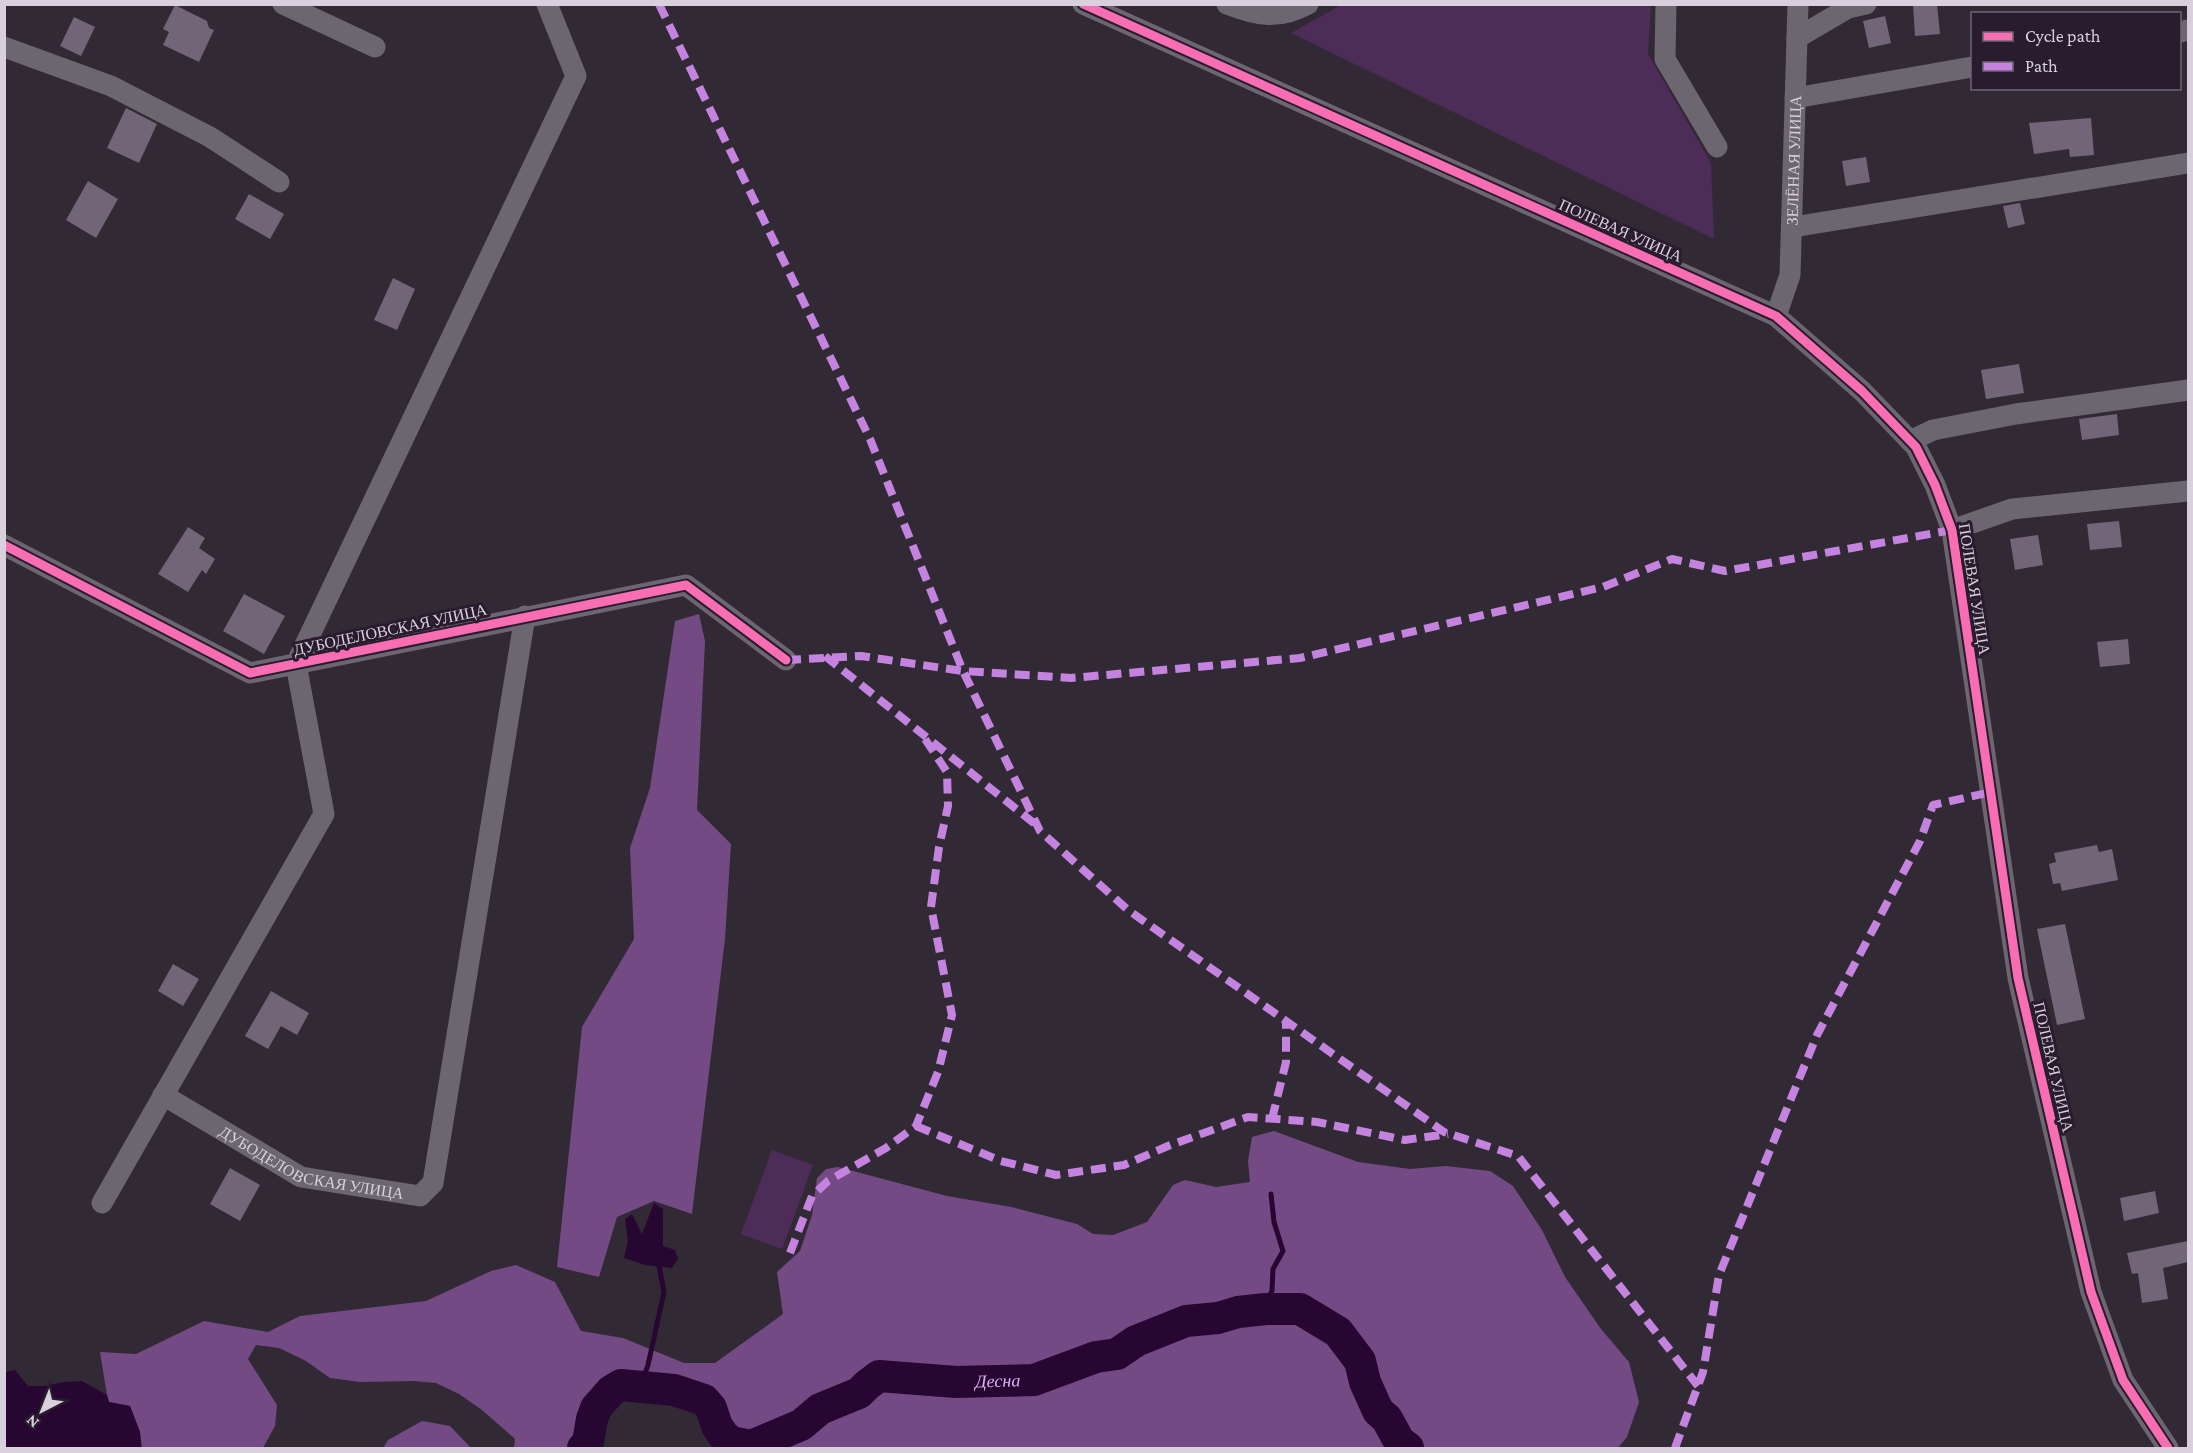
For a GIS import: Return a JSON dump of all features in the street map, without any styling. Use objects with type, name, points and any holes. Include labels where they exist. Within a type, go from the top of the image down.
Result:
[{"type":"street","points":[[283,4],[375,47]]},
{"type":"street","points":[[296,664],[576,76],[547,4]]},
{"type":"street","name":"ПОЛЕВАЯ УЛИЦА","points":[[1083,4],[1776,316],[1862,391],[1916,447],[1935,485],[1952,530],[2018,978],[2091,1292],[2123,1380],[2168,1449]]},
{"type":"street","points":[[1227,4],[1263,16],[1292,13],[1308,4]]},
{"type":"street","points":[[1666,4],[1665,59],[1717,147]]},
{"type":"street","name":"ЗЕЛЁНАЯ УЛИЦА","points":[[1776,316],[1790,275],[1798,4]]},
{"type":"street","points":[[1797,38],[1848,8],[1866,4]]},
{"type":"street","points":[[4,47],[111,86],[210,137],[279,182]]},
{"type":"street","points":[[1795,98],[1971,67]]},
{"type":"street","points":[[1792,227],[2188,163]]},
{"type":"street","points":[[1910,441],[1933,430],[2016,414],[2188,390]]},
{"type":"street","points":[[1952,530],[2012,509],[2188,491]]},
{"type":"street","name":"ДУБОДЕЛОВСКАЯ УЛИЦА","points":[[4,545],[250,673],[686,585],[786,660]]},
{"type":"street","name":"ДУБОДЕЛОВСКАЯ УЛИЦА","points":[[164,1095],[301,1178],[420,1196],[433,1183],[525,616]]},
{"type":"street","name":"ДУБОДЕЛОВСКАЯ УЛИЦА","points":[[102,1203],[324,814],[296,664]]},
{"type":"shaded area","points":[[1341,5],[1651,5],[1648,54],[1711,163],[1714,239],[1291,33]]},
{"type":"shaded area","points":[[699,614],[705,641],[697,810],[731,844],[725,939],[692,1214],[654,1201],[617,1217],[599,1277],[557,1267],[582,1027],[634,939],[630,848],[650,788],[675,621]]},
{"type":"shaded area","points":[[1274,1131],[1358,1162],[1410,1169],[1446,1166],[1490,1171],[1513,1186],[1542,1230],[1565,1277],[1601,1329],[1629,1362],[1639,1402],[1627,1437],[1618,1448],[725,1448],[731,1442],[717,1426],[711,1408],[704,1400],[674,1390],[621,1385],[611,1391],[596,1409],[588,1442],[583,1448],[514,1448],[515,1439],[482,1410],[459,1394],[436,1383],[360,1382],[330,1378],[306,1361],[279,1348],[256,1345],[248,1359],[277,1405],[275,1426],[263,1448],[142,1448],[140,1432],[130,1406],[109,1402],[107,1395],[100,1352],[136,1354],[204,1321],[268,1332],[300,1316],[426,1301],[491,1271],[516,1265],[555,1282],[581,1331],[623,1338],[684,1363],[715,1363],[783,1314],[777,1272],[800,1251],[812,1215],[817,1178],[826,1169],[838,1167],[947,1196],[1011,1207],[1077,1224],[1093,1234],[1113,1235],[1147,1222],[1173,1185],[1185,1180],[1216,1187],[1250,1182],[1248,1161],[1252,1137]]},
{"type":"shaded area","points":[[772,1150],[813,1165],[782,1249],[741,1234]]},
{"type":"shaded area","points":[[654,1203],[663,1209],[663,1246],[675,1250],[678,1259],[672,1268],[645,1265],[624,1258],[628,1241],[625,1219],[632,1214],[642,1234]]},
{"type":"shaded area","points":[[15,1370],[28,1386],[82,1381],[107,1395],[109,1402],[130,1406],[140,1432],[141,1448],[5,1448],[5,1372]]},
{"type":"shaded area","points":[[422,1421],[450,1426],[471,1448],[383,1448],[388,1440]]},
{"type":"building","points":[[1913,4],[1937,4],[1940,34],[1915,36]]},
{"type":"building","points":[[175,5],[207,21],[209,28],[214,30],[199,62],[163,45],[169,32],[163,29]]},
{"type":"building","points":[[1885,16],[1891,43],[1869,48],[1863,21]]},
{"type":"building","points":[[74,17],[95,27],[81,56],[60,46]]},
{"type":"building","points":[[126,108],[157,124],[139,163],[107,148]]},
{"type":"building","points":[[2091,118],[2094,155],[2070,157],[2069,149],[2034,154],[2029,123]]},
{"type":"building","points":[[1866,157],[1870,182],[1846,186],[1842,161]]},
{"type":"building","points":[[88,181],[118,199],[96,238],[66,220]]},
{"type":"building","points":[[249,194],[284,214],[270,239],[235,219]]},
{"type":"building","points":[[2020,203],[2025,224],[2008,228],[2003,206]]},
{"type":"building","points":[[393,278],[415,289],[397,330],[374,320]]},
{"type":"building","points":[[2019,364],[2024,393],[1986,399],[1981,370]]},
{"type":"building","points":[[2117,414],[2119,435],[2082,440],[2079,419]]},
{"type":"building","points":[[2119,521],[2122,547],[2090,550],[2087,524]]},
{"type":"building","points":[[188,527],[205,538],[199,548],[215,559],[206,574],[202,570],[188,592],[158,574]]},
{"type":"building","points":[[2038,535],[2043,565],[2015,570],[2010,539]]},
{"type":"building","points":[[244,594],[285,616],[264,654],[223,631]]},
{"type":"building","points":[[2128,639],[2130,664],[2100,667],[2097,642]]},
{"type":"building","points":[[2097,845],[2099,852],[2112,849],[2118,880],[2062,891],[2060,883],[2053,884],[2049,864],[2056,862],[2054,853]]},
{"type":"building","points":[[2065,924],[2085,1019],[2057,1025],[2037,929]]},
{"type":"building","points":[[173,964],[199,979],[183,1006],[158,991]]},
{"type":"building","points":[[271,991],[309,1013],[297,1035],[281,1026],[268,1049],[245,1036]]},
{"type":"building","points":[[230,1168],[260,1185],[240,1221],[210,1204]]},
{"type":"building","points":[[2155,1191],[2159,1213],[2124,1221],[2120,1198]]},
{"type":"building","points":[[2188,1241],[2188,1262],[2163,1268],[2168,1299],[2142,1303],[2138,1273],[2132,1274],[2127,1253]]},
{"type":"waterway","points":[[1260,1311],[1272,1291],[1273,1269],[1283,1251],[1274,1222],[1271,1194]]},
{"type":"waterway","points":[[640,1387],[648,1365],[664,1292],[659,1266]]},
{"type":"waterway","name":"Десна","points":[[583,1448],[588,1442],[596,1408],[611,1391],[621,1385],[674,1390],[704,1400],[711,1408],[717,1426],[723,1435],[731,1442],[751,1446],[801,1425],[820,1409],[859,1393],[879,1376],[956,1382],[1034,1380],[1096,1357],[1117,1354],[1136,1341],[1186,1321],[1266,1309],[1300,1309],[1338,1332],[1360,1361],[1365,1382],[1378,1411],[1387,1419],[1399,1441],[1408,1448]]},
{"type":"marked path","points":[[659,4],[870,439],[963,671],[1040,831],[1128,910],[1444,1132],[1518,1156],[1698,1386]]},
{"type":"marked path","points":[[786,660],[861,656],[963,671],[1071,678],[1300,658],[1603,587],[1672,559],[1725,571],[1952,530]]},
{"type":"marked path","points":[[825,656],[1035,824]]},
{"type":"marked path","points":[[790,1253],[812,1196],[828,1181],[886,1148],[916,1126],[938,1072],[952,1015],[931,907],[939,847],[948,806],[947,772],[921,733]]},
{"type":"marked path","points":[[1675,1448],[1703,1372],[1719,1275],[1817,1035],[1920,841],[1933,805],[1991,792]]},
{"type":"marked path","points":[[1272,1119],[1286,1062],[1286,1021]]},
{"type":"marked path","points":[[916,1126],[1001,1161],[1056,1175],[1124,1165],[1168,1146],[1248,1117],[1317,1122],[1405,1140],[1448,1134]]},
{"type":"cycle path","points":[[1083,4],[1776,316],[1862,391],[1916,447],[1935,485],[1952,530],[2018,978],[2091,1292],[2123,1380],[2168,1448]]},
{"type":"cycle path","points":[[4,545],[250,673],[686,585],[786,660]]}]
